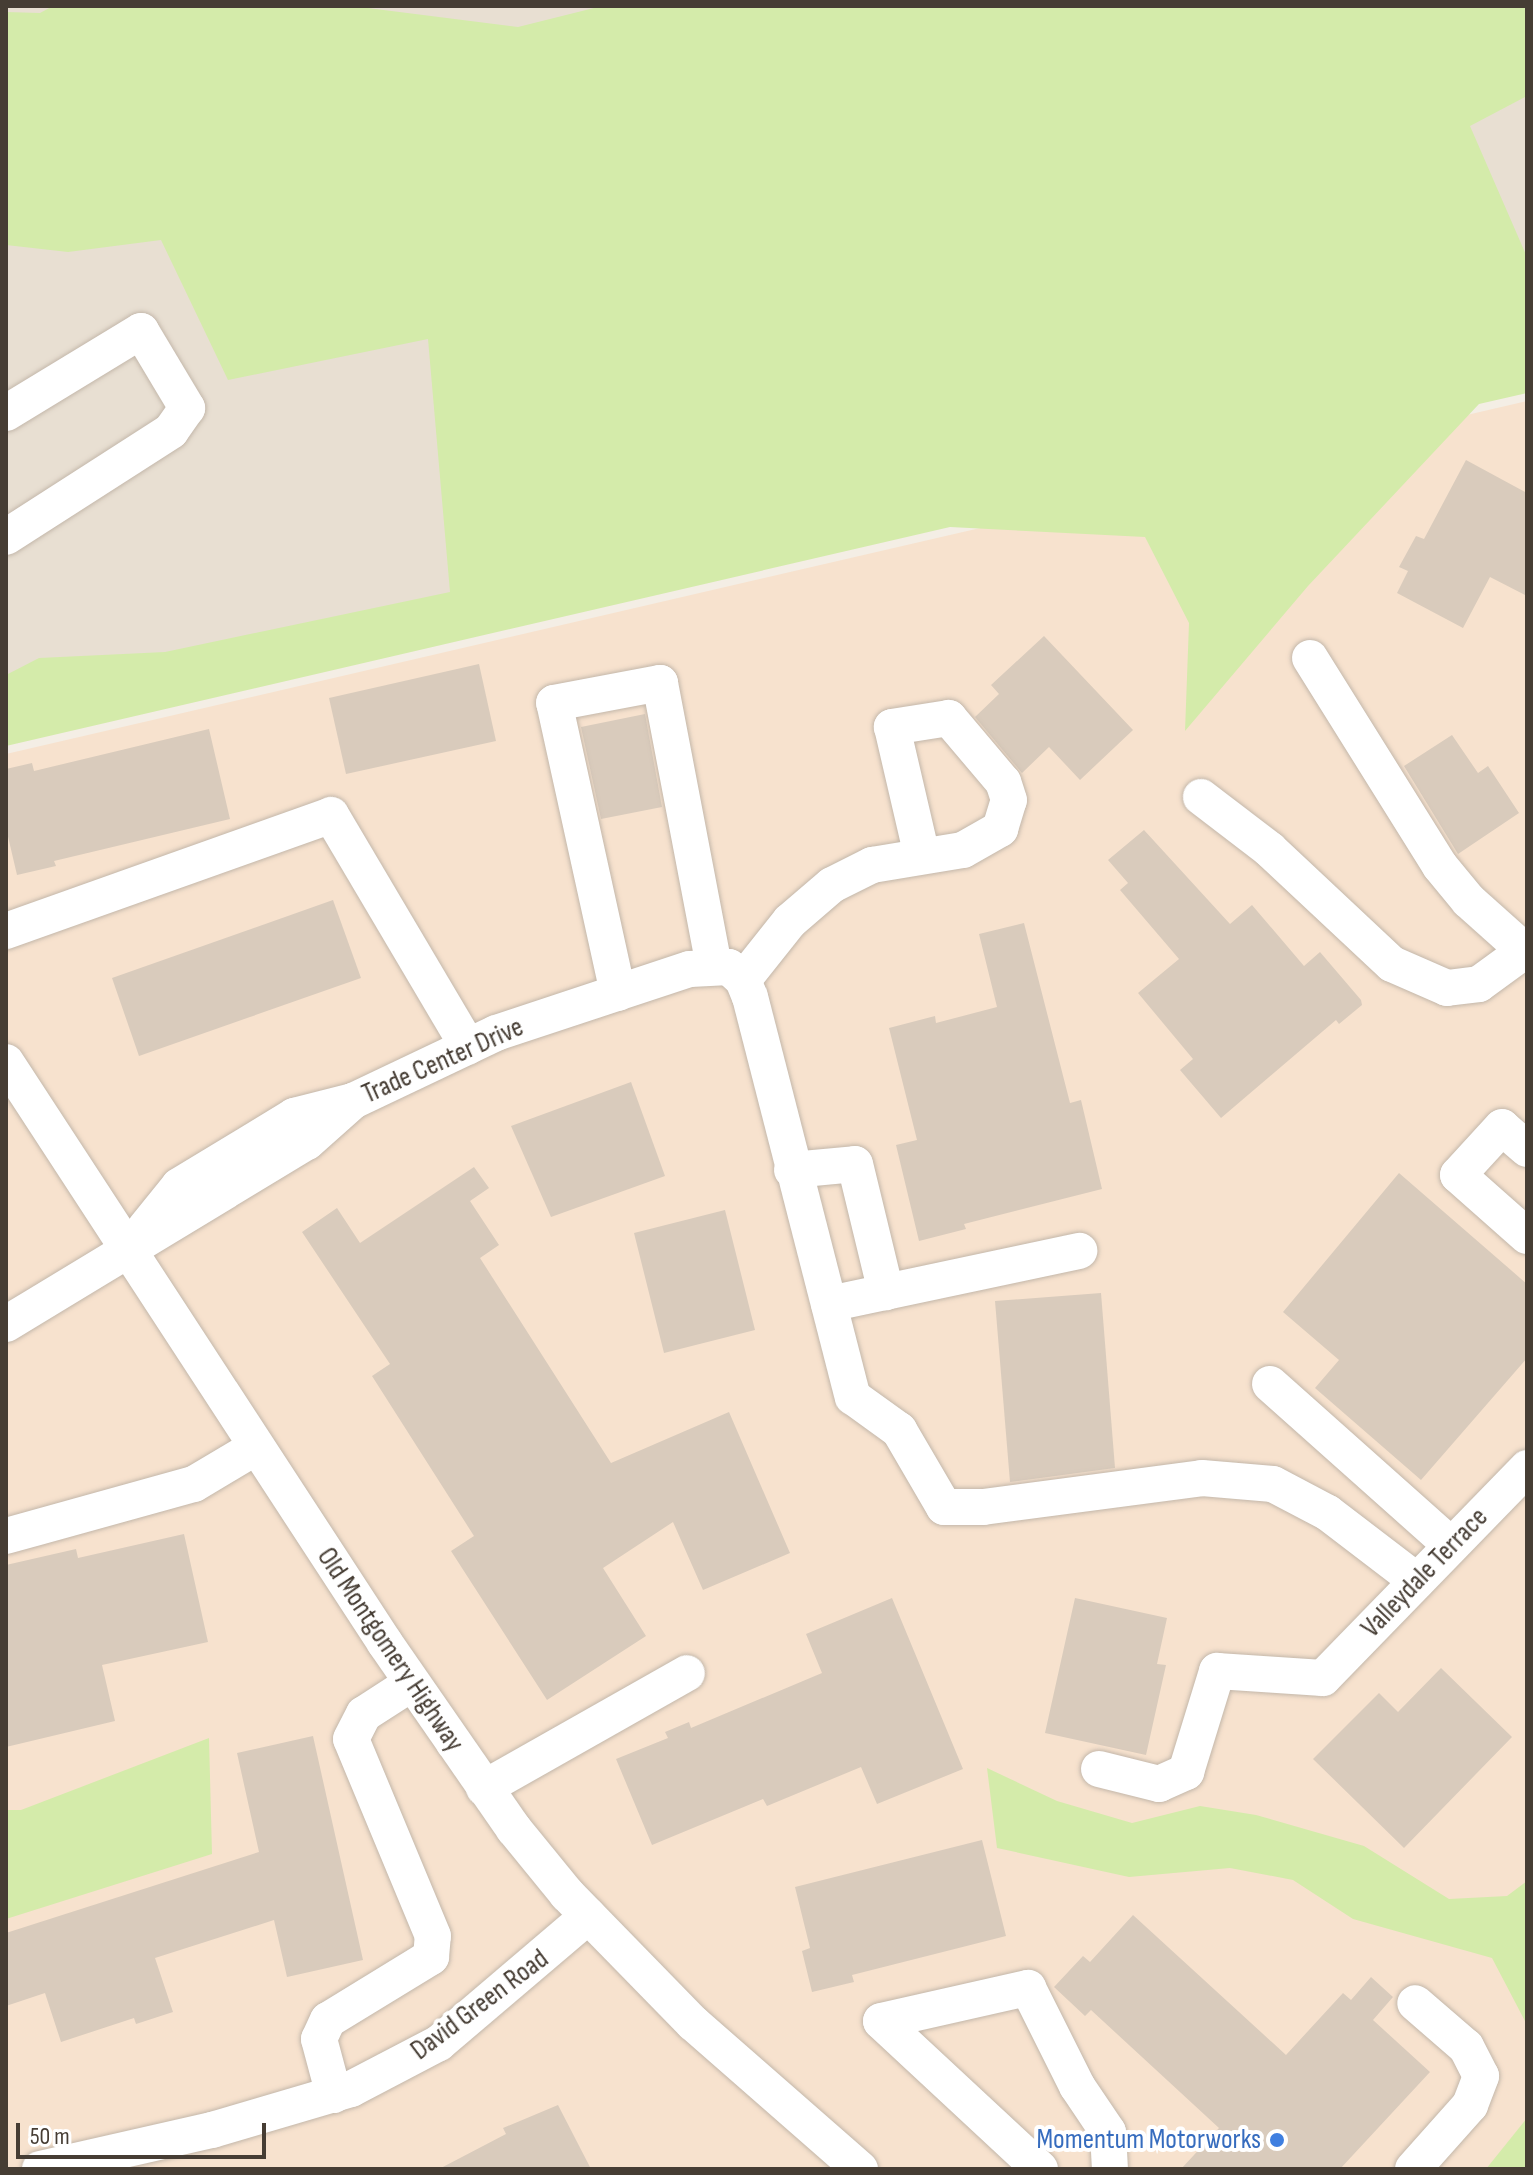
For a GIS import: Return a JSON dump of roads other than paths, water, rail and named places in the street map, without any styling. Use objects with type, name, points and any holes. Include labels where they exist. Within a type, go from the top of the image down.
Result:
[{"type":"street","points":[[6,413],[141,331],[187,408],[171,431],[6,537]]},
{"type":"street","points":[[1201,797],[1339,914],[1392,964],[1447,988],[1479,984],[1526,950],[1469,901],[1440,866],[1310,658]]},
{"type":"street","points":[[618,993],[554,703],[660,683],[728,973],[792,1170],[853,1397],[899,1430],[944,1507],[983,1507],[1202,1478],[1273,1484],[1328,1513],[1417,1581]]},
{"type":"street","points":[[6,931],[331,815],[468,1047]]},
{"type":"street","points":[[728,973],[832,885],[872,865],[922,856]]},
{"type":"street","name":"Trade Center Drive","points":[[6,1324],[127,1249],[179,1186],[294,1116],[353,1101],[468,1047],[618,993],[728,973]]},
{"type":"street","name":"Old Montgomery Highway","points":[[6,1062],[256,1447],[484,1788],[588,1916],[693,2023],[860,2169]]},
{"type":"street","points":[[1527,1149],[1502,1127],[1458,1175],[1527,1236]]},
{"type":"street","points":[[792,1170],[855,1164],[886,1292]]},
{"type":"street","points":[[829,1304],[1079,1251]]},
{"type":"street","points":[[1270,1384],[1451,1545]]},
{"type":"street","points":[[6,1536],[194,1484],[256,1447]]},
{"type":"street","name":"Valleydale Terrace","points":[[1099,1769],[1159,1784],[1186,1772],[1217,1671],[1323,1678],[1527,1468]]},
{"type":"street","points":[[484,1788],[687,1673]]},
{"type":"street","points":[[334,2095],[319,2039],[328,2020],[431,1957],[433,1936],[351,1739],[364,1714],[412,1683]]},
{"type":"street","name":"David Green Road","points":[[40,2169],[212,2130],[334,2095],[439,2043],[588,1916]]},
{"type":"street","points":[[1040,2169],[881,2021],[1028,1988],[1077,2086],[1108,2132],[1110,2169]]},
{"type":"street","points":[[1413,2169],[1470,2105],[1481,2076],[1466,2047],[1415,2003]]},
{"type":"place","name":"Momentum Motorworks","points":[[1277,2140]]}]
